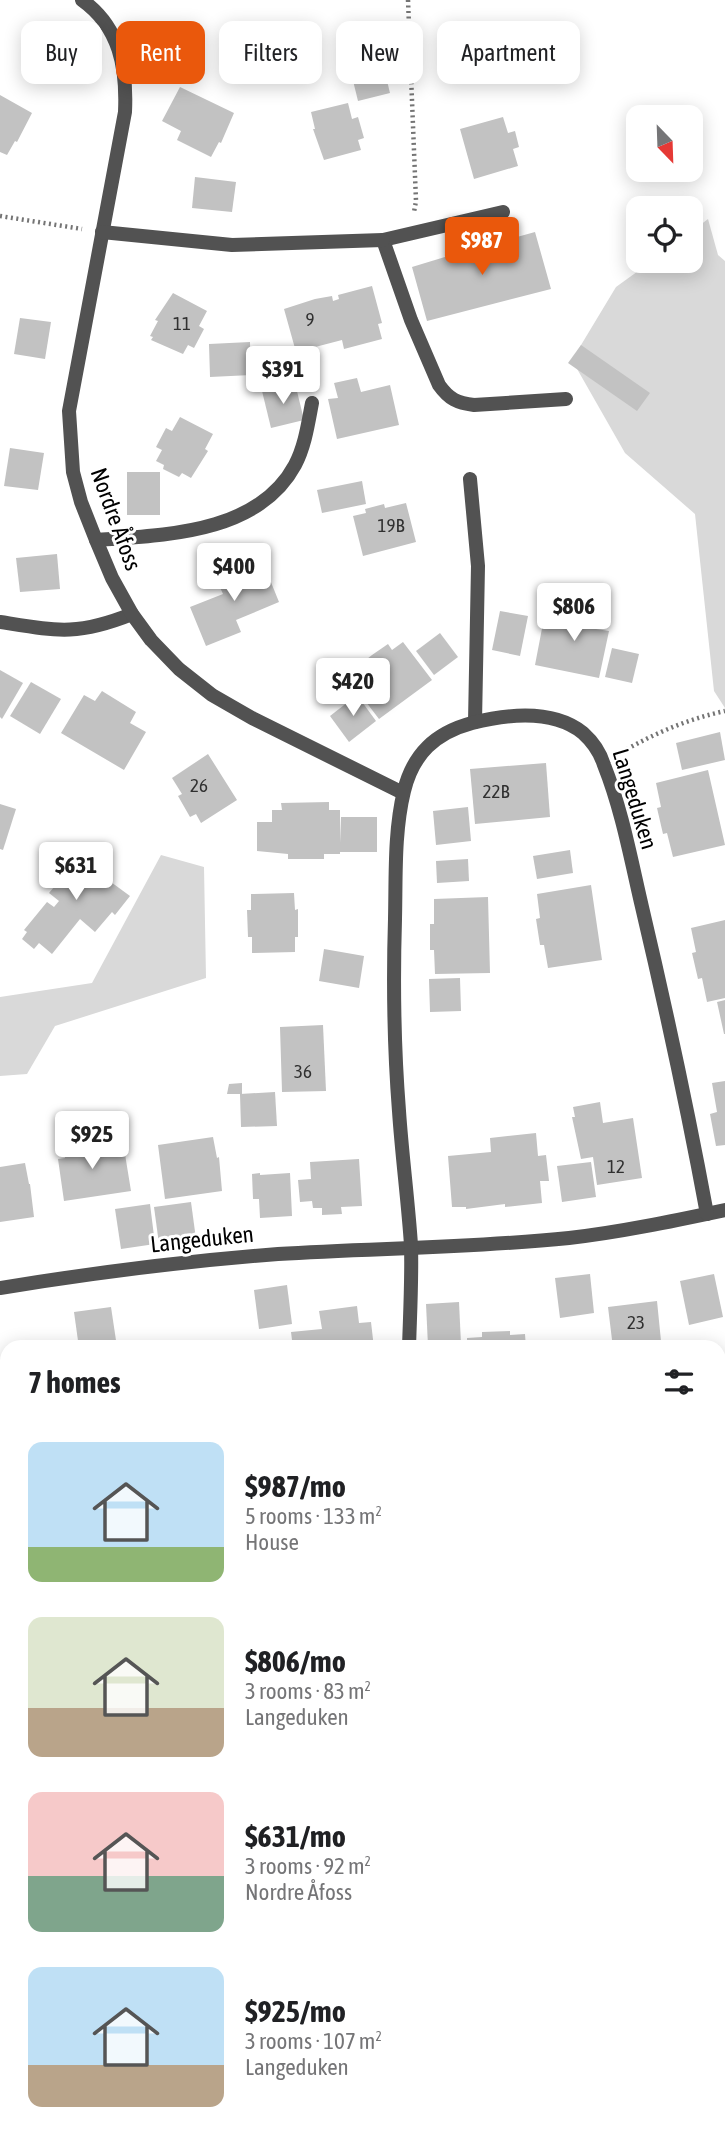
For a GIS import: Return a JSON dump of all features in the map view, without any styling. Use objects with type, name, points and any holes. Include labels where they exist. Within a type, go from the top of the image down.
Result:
[{"type":"street","name":"Nordre Åfoss","points":[[82,0],[105,22],[114,37],[122,56],[126,82],[125,112],[69,411],[73,472],[96,540],[112,578],[132,614],[151,640],[179,669],[212,695],[252,718],[403,793]]},
{"type":"street","points":[[102,232],[232,245],[383,240],[503,212]]},
{"type":"street","points":[[383,240],[411,320],[439,385],[448,397],[459,403],[474,405],[566,399]]},
{"type":"street","points":[[96,540],[197,528],[246,513],[280,487],[295,465],[312,403]]},
{"type":"street","points":[[470,479],[478,566],[475,722]]},
{"type":"street","points":[[0,622],[61,631],[81,630],[105,625],[132,614]]},
{"type":"street","name":"Langeduken","points":[[409,1340],[411,1247],[398,1109],[393,990],[396,870],[403,793],[418,755],[453,729],[516,715],[549,717],[569,724],[597,748],[619,812],[670,1026],[707,1214]]},
{"type":"street","name":"Langeduken","points":[[0,1288],[204,1260],[570,1238],[725,1210]]},
{"type":"path","points":[[408,0],[416,201],[409,234]]},
{"type":"path","points":[[0,216],[102,232]]},
{"type":"path","points":[[604,763],[649,737],[699,717],[725,711]]},
{"type":"shaded area","points":[[708,219],[718,255],[725,261],[725,708],[714,691],[695,514],[625,453],[572,360],[616,287],[635,273],[703,273],[703,223]]},
{"type":"shaded area","points":[[161,855],[204,867],[206,978],[55,1026],[27,1074],[0,1076],[0,997],[92,983]]},
{"type":"building","points":[[354,84],[388,84],[390,93],[358,101]]},
{"type":"building","points":[[180,87],[234,113],[221,143],[219,142],[211,157],[177,140],[181,131],[162,121]]},
{"type":"building","points":[[0,95],[32,113],[7,155],[0,152]]},
{"type":"building","points":[[348,103],[352,119],[358,117],[364,138],[358,140],[361,150],[324,160],[313,129],[311,112]]},
{"type":"building","points":[[503,117],[508,133],[515,131],[519,147],[513,149],[518,166],[474,179],[460,129]]},
{"type":"building","points":[[195,177],[236,182],[232,212],[192,208]]},
{"type":"building","points":[[535,232],[551,289],[427,321],[412,267],[458,253],[457,249],[472,245],[473,249]]},
{"type":"building","points":[[372,286],[382,323],[378,324],[382,339],[344,349],[342,340],[296,352],[284,309],[332,296],[333,301],[339,299],[338,295]]},
{"type":"building","points":[[173,293],[207,311],[199,326],[204,329],[194,348],[188,345],[183,354],[151,340],[153,337],[150,336],[158,321],[155,320]]},
{"type":"building","points":[[20,318],[51,322],[45,359],[14,354]]},
{"type":"building","points":[[250,342],[251,375],[210,377],[209,344]]},
{"type":"building","points":[[581,345],[650,393],[637,411],[568,363]]},
{"type":"building","points":[[357,378],[361,392],[390,385],[399,425],[337,439],[328,399],[338,398],[334,383]]},
{"type":"building","points":[[295,383],[304,420],[271,428],[262,391]]},
{"type":"building","points":[[180,417],[213,434],[205,449],[208,451],[191,478],[182,473],[179,477],[163,469],[164,465],[156,461],[162,450],[156,447],[166,428],[172,431]]},
{"type":"building","points":[[10,448],[44,453],[38,490],[4,486]]},
{"type":"building","points":[[127,472],[160,472],[160,515],[127,515]]},
{"type":"building","points":[[362,481],[366,504],[322,513],[317,490]]},
{"type":"building","points":[[406,503],[416,542],[363,556],[353,516],[366,513],[365,509],[384,504],[385,508]]},
{"type":"building","points":[[57,554],[60,589],[20,592],[16,558]]},
{"type":"building","points":[[247,562],[250,571],[264,565],[279,602],[236,620],[241,632],[206,646],[190,607],[223,594],[218,583],[226,580],[223,572]]},
{"type":"building","points":[[582,601],[598,605],[596,629],[609,631],[599,678],[535,665],[544,618],[558,621],[559,614],[578,617]]},
{"type":"building","points":[[500,611],[528,616],[520,656],[492,650]]},
{"type":"building","points":[[440,633],[458,657],[434,675],[416,651]]},
{"type":"building","points":[[403,642],[432,680],[379,719],[350,681],[361,673],[357,667],[372,655],[388,644],[392,650]]},
{"type":"building","points":[[612,648],[639,654],[632,683],[605,677]]},
{"type":"building","points":[[0,670],[23,683],[2,719],[0,717]]},
{"type":"building","points":[[31,682],[61,699],[40,734],[10,716]]},
{"type":"building","points":[[102,691],[136,712],[130,723],[146,732],[124,770],[61,733],[84,695],[95,701]]},
{"type":"building","points":[[357,695],[376,721],[349,742],[330,716]]},
{"type":"building","points":[[720,732],[725,760],[682,770],[676,743]]},
{"type":"building","points":[[208,754],[237,800],[201,823],[196,814],[190,817],[178,796],[182,794],[172,778]]},
{"type":"building","points":[[546,763],[550,817],[475,824],[470,769]]},
{"type":"building","points":[[708,770],[725,845],[673,857],[667,833],[663,834],[657,808],[661,807],[656,783]]},
{"type":"building","points":[[329,802],[329,810],[340,810],[340,843],[341,817],[377,817],[377,852],[340,852],[324,854],[324,859],[288,859],[288,854],[257,851],[257,822],[272,822],[272,810],[282,810],[281,803]]},
{"type":"building","points":[[0,804],[16,809],[3,850],[0,849]]},
{"type":"building","points":[[468,807],[471,841],[436,845],[433,811]]},
{"type":"building","points":[[82,844],[107,865],[100,874],[130,896],[115,915],[112,912],[95,932],[80,919],[52,954],[39,943],[34,949],[22,939],[27,932],[24,930],[47,902],[54,907],[59,901],[49,893],[65,874],[60,870]]},
{"type":"building","points":[[570,850],[573,873],[537,879],[533,856]]},
{"type":"building","points":[[468,859],[469,881],[437,883],[436,861]]},
{"type":"building","points":[[591,885],[602,960],[548,968],[544,945],[540,945],[536,919],[540,918],[537,894]]},
{"type":"building","points":[[294,893],[295,910],[298,909],[295,952],[252,953],[252,937],[248,937],[247,910],[251,910],[251,894]]},
{"type":"building","points":[[488,897],[490,973],[435,974],[434,950],[430,950],[434,899]]},
{"type":"building","points":[[725,920],[725,998],[707,1002],[702,978],[698,979],[692,953],[696,952],[691,928]]},
{"type":"building","points":[[324,949],[364,956],[359,988],[319,981]]},
{"type":"building","points":[[460,978],[461,1011],[430,1012],[429,979]]},
{"type":"building","points":[[725,1000],[725,1034],[724,1034],[717,1002]]},
{"type":"building","points":[[323,1025],[326,1091],[282,1092],[280,1027]]},
{"type":"building","points":[[725,1081],[725,1145],[716,1146],[710,1114],[717,1112],[712,1083]]},
{"type":"building","points":[[242,1083],[242,1094],[227,1094],[229,1084]]},
{"type":"building","points":[[275,1092],[277,1126],[241,1127],[240,1094]]},
{"type":"building","points":[[600,1102],[603,1123],[633,1118],[642,1178],[597,1185],[593,1157],[581,1159],[572,1117],[575,1117],[573,1107]]},
{"type":"building","points":[[536,1133],[538,1156],[546,1155],[549,1181],[540,1181],[542,1203],[466,1209],[452,1207],[448,1156],[491,1152],[490,1138]]},
{"type":"building","points":[[213,1137],[217,1158],[219,1157],[222,1191],[165,1199],[158,1145]]},
{"type":"building","points":[[94,1138],[96,1153],[124,1148],[131,1191],[64,1201],[58,1159],[65,1158],[63,1143]]},
{"type":"building","points":[[359,1159],[362,1206],[341,1207],[342,1214],[322,1215],[322,1208],[313,1208],[312,1201],[300,1202],[298,1180],[311,1179],[310,1162]]},
{"type":"building","points":[[591,1162],[596,1197],[562,1202],[557,1166]]},
{"type":"building","points":[[25,1163],[34,1217],[0,1222],[0,1167]]},
{"type":"building","points":[[290,1173],[292,1216],[260,1218],[259,1199],[253,1199],[252,1174]]},
{"type":"building","points":[[191,1202],[196,1239],[159,1244],[154,1207]]},
{"type":"building","points":[[150,1204],[155,1244],[121,1249],[115,1209]]},
{"type":"building","points":[[590,1274],[594,1313],[560,1318],[555,1278]]},
{"type":"building","points":[[714,1274],[723,1317],[689,1325],[680,1281]]},
{"type":"building","points":[[287,1285],[292,1324],[259,1329],[254,1290]]},
{"type":"building","points":[[657,1301],[661,1340],[612,1340],[608,1307]]},
{"type":"building","points":[[459,1302],[461,1340],[428,1340],[426,1304]]},
{"type":"building","points":[[357,1306],[359,1323],[371,1322],[373,1340],[292,1340],[291,1332],[322,1329],[319,1311]]},
{"type":"building","points":[[111,1307],[116,1340],[78,1340],[74,1312]]},
{"type":"building","points":[[510,1331],[510,1335],[525,1334],[525,1340],[467,1340],[482,1337],[482,1332]]}]
